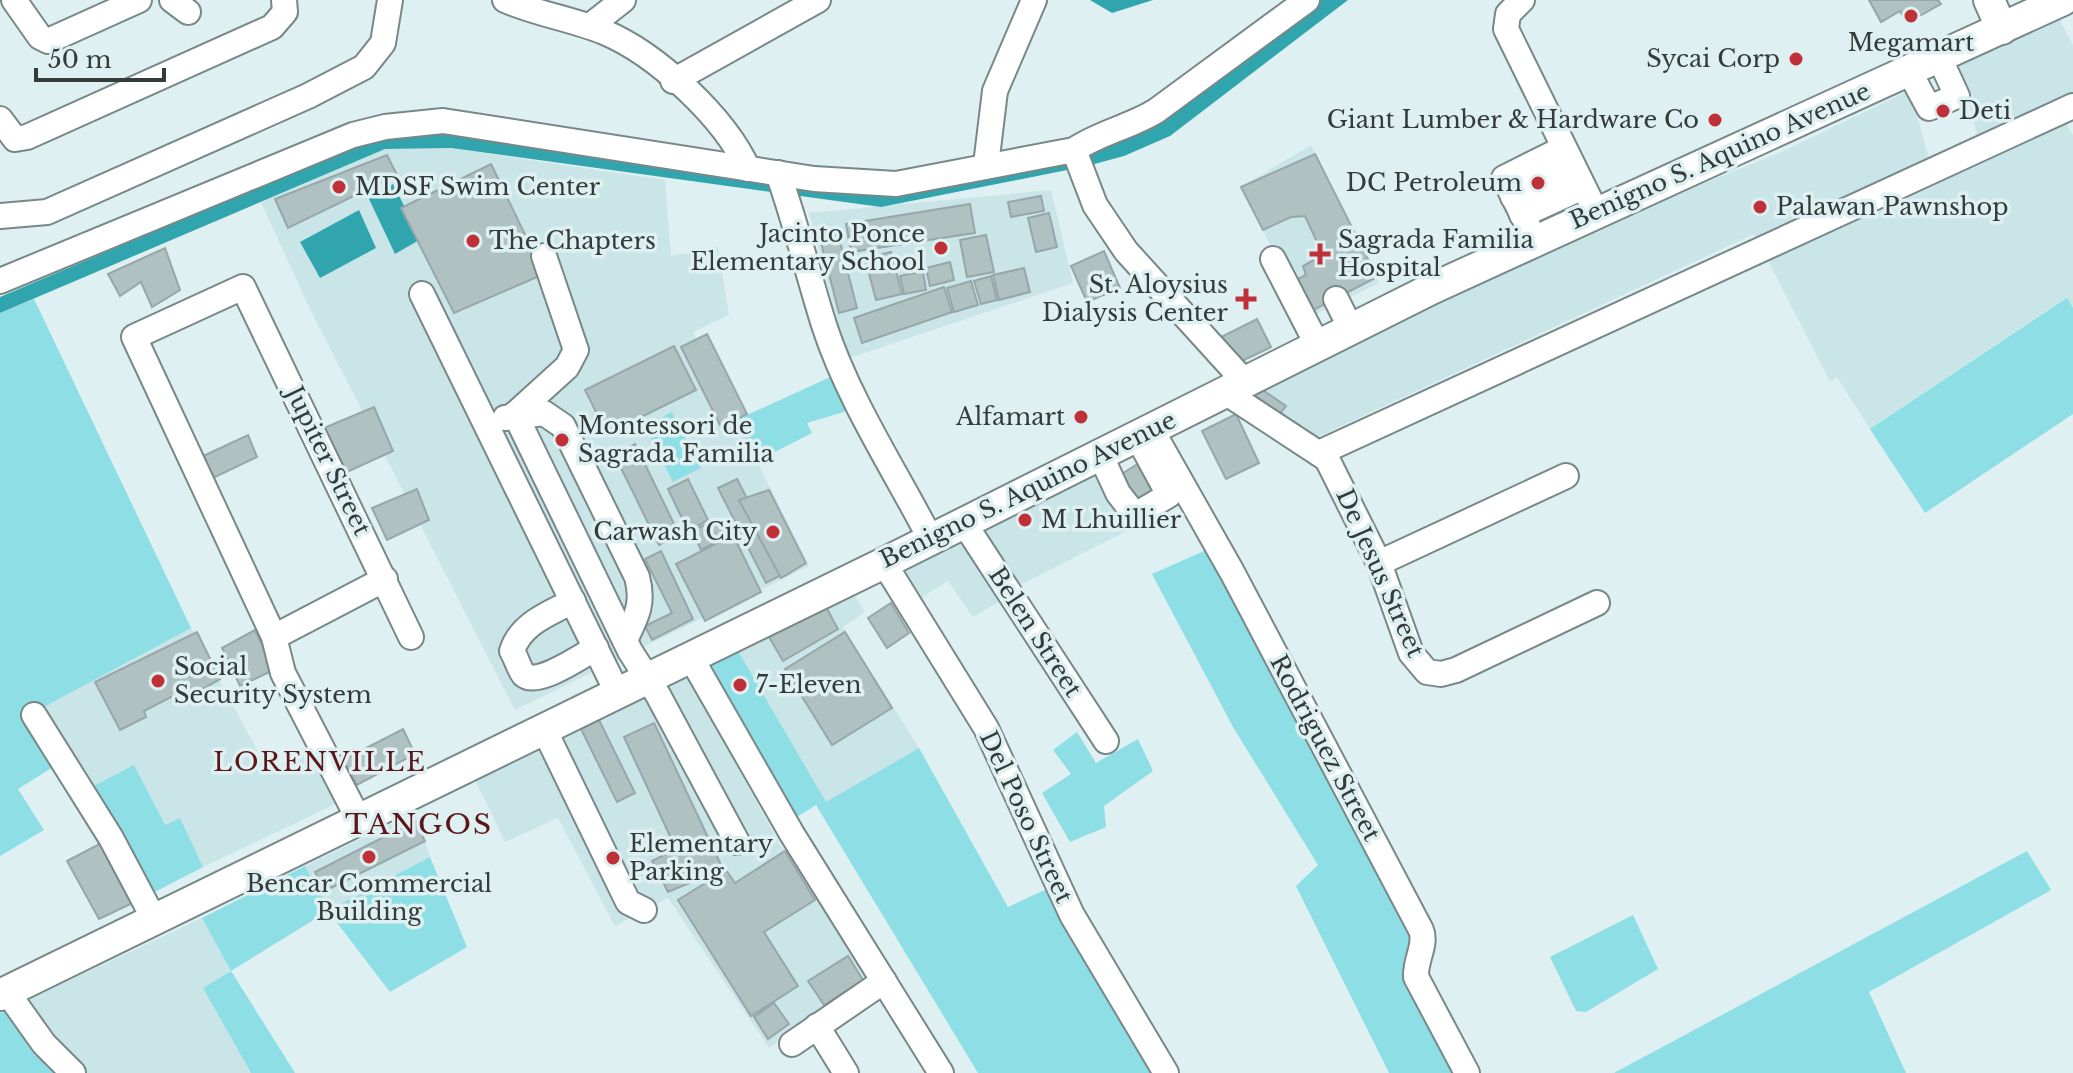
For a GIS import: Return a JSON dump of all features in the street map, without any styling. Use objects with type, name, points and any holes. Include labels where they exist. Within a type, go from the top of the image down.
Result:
[{"type":"main road","points":[[1989,0],[2002,29]]},
{"type":"main road","name":"Benigno S. Aquino Avenue","points":[[4,993],[930,538],[1103,462],[1235,387],[1351,329],[1523,217],[1945,68],[2002,29],[2063,0]]},
{"type":"street","points":[[0,4],[6,0]]},
{"type":"street","points":[[14,0],[40,37],[48,41],[139,0]]},
{"type":"street","points":[[0,119],[15,139],[27,137],[272,27],[285,12],[284,0]]},
{"type":"street","points":[[0,216],[29,216],[56,208],[308,96],[364,67],[383,43],[390,0]]},
{"type":"street","points":[[505,0],[590,26],[642,54],[737,143],[748,169]]},
{"type":"street","points":[[590,26],[623,0]]},
{"type":"street","points":[[673,81],[818,0]]},
{"type":"street","points":[[986,165],[995,91],[1034,0]]},
{"type":"street","points":[[0,281],[325,146],[385,127],[443,121],[618,146],[748,169],[896,184],[1074,150],[1085,142],[1132,125],[1156,111],[1307,0]]},
{"type":"street","points":[[1522,0],[1508,14],[1506,29],[1579,199]]},
{"type":"street","points":[[1915,80],[1929,108],[1957,96],[1945,68]]},
{"type":"street","points":[[1319,453],[2073,106]]},
{"type":"street","name":"De Jesus Street","points":[[1074,150],[1095,205],[1126,251],[1235,387],[1319,453],[1333,468],[1379,563],[1411,653],[1427,672],[1441,674],[1456,670],[1597,603]]},
{"type":"street","points":[[1523,217],[1504,178],[1554,153],[1579,199]]},
{"type":"street","points":[[778,173],[803,242],[824,326],[850,385],[930,538]]},
{"type":"street","points":[[515,414],[567,367],[576,350],[544,256]]},
{"type":"street","points":[[1273,259],[1318,346]]},
{"type":"street","name":"Jupiter Street","points":[[274,637],[134,337],[243,287],[411,637]]},
{"type":"street","points":[[422,294],[617,692]]},
{"type":"street","points":[[1336,299],[1351,329]]},
{"type":"street","points":[[495,444],[496,426],[500,419],[515,414],[544,413],[563,426],[637,577],[642,594],[640,610],[625,640]]},
{"type":"street","points":[[515,414],[625,640],[737,842]]},
{"type":"street","points":[[1103,462],[1118,493],[1135,515],[1169,495],[1156,472],[1144,438]]},
{"type":"street","name":"Rodriguez Street","points":[[1144,438],[1232,572],[1421,930],[1423,936],[1415,966],[1416,977],[1467,1073]]},
{"type":"street","points":[[1379,563],[1566,476]]},
{"type":"street","name":"Belen Street","points":[[964,523],[1106,741]]},
{"type":"street","name":"Del Poso Street","points":[[884,563],[986,728],[1072,915],[1166,1073]]},
{"type":"street","points":[[359,820],[283,673],[274,637],[385,579]]},
{"type":"street","points":[[573,601],[528,626],[517,638],[512,651],[525,675],[531,678],[543,677],[596,648]]},
{"type":"street","points":[[690,656],[792,834],[941,1073]]},
{"type":"street","points":[[34,715],[111,838],[155,921]]},
{"type":"street","points":[[543,727],[628,902],[644,910]]},
{"type":"street","points":[[792,1044],[884,981]]},
{"type":"street","points":[[4,993],[44,1044],[73,1073]]},
{"type":"street","points":[[817,1026],[846,1073]]},
{"type":"shaded area","points":[[1090,0],[1153,0],[1112,13]]},
{"type":"shaded area","points":[[1320,0],[1348,0],[1170,136],[1124,156],[1087,166],[881,207],[451,148],[385,149],[0,313],[0,297],[384,134],[438,130],[827,189],[1070,157],[1306,13]]},
{"type":"shaded area","points":[[2058,17],[2073,45],[2073,94],[1977,135],[1958,62]]},
{"type":"shaded area","points":[[1910,90],[1934,177],[2063,119],[2073,135],[2073,308],[2067,298],[1870,429],[1837,377],[1830,381],[1754,234],[1309,441],[1275,420],[1257,386],[1548,245],[1777,154]]},
{"type":"shaded area","name":"Sagrada Familia Hospital","points":[[1311,145],[1379,283],[1308,318],[1241,187]]},
{"type":"shaded area","name":"Montessori de Sagrada Familia","points":[[450,148],[665,180],[671,256],[718,247],[729,315],[693,332],[809,566],[515,710],[308,305],[261,202],[385,149]]},
{"type":"shaded area","points":[[393,184],[421,239],[395,254],[369,199]]},
{"type":"shaded area","name":"Jacinto Ponce Elementary School","points":[[1051,190],[1073,283],[847,359],[809,213]]},
{"type":"shaded area","points":[[359,210],[376,248],[320,278],[300,242]]},
{"type":"shaded area","points":[[2067,298],[2073,308],[2073,414],[1925,513],[1870,429]]},
{"type":"shaded area","points":[[34,299],[191,628],[27,716],[58,764],[18,789],[44,830],[0,856],[0,313]]},
{"type":"shaded area","points":[[837,374],[854,409],[807,423],[812,433],[757,461],[736,420]]},
{"type":"shaded area","points":[[672,412],[701,468],[673,482],[645,426]]},
{"type":"shaded area","points":[[1097,471],[1131,529],[1012,589],[976,531]]},
{"type":"shaded area","points":[[968,534],[1006,598],[973,617],[948,581],[918,600],[898,567]]},
{"type":"shaded area","points":[[1211,548],[1415,945],[1403,972],[1454,1073],[1389,1073],[1296,886],[1318,865],[1233,727],[1152,574]]},
{"type":"shaded area","points":[[852,591],[865,612],[843,627],[919,748],[826,803],[738,651]]},
{"type":"shaded area","points":[[191,628],[269,772],[309,749],[340,802],[203,867],[180,819],[165,826],[134,766],[88,789],[37,710]]},
{"type":"shaded area","points":[[738,651],[826,802],[919,748],[1008,907],[1051,887],[1158,1073],[978,1073],[816,805],[792,820],[711,664]]},
{"type":"shaded area","points":[[686,674],[781,846],[869,979],[769,1048],[668,898],[615,926],[558,818],[505,842],[475,780]]},
{"type":"shaded area","points":[[1077,732],[1096,763],[1138,739],[1153,771],[1104,806],[1106,827],[1070,842],[1042,793],[1071,774],[1053,750]]},
{"type":"shaded area","points":[[134,765],[165,825],[180,818],[203,867],[147,896],[88,789]]},
{"type":"shaded area","points":[[416,812],[430,857],[328,911],[305,866]]},
{"type":"shaded area","points":[[2027,851],[2051,890],[1869,992],[1906,1073],[1614,1073]]},
{"type":"shaded area","points":[[430,857],[467,947],[390,992],[328,911],[231,971],[202,918],[305,866],[329,910]]},
{"type":"shaded area","points":[[1633,915],[1658,969],[1586,1012],[1576,1011],[1550,957]]},
{"type":"shaded area","points":[[202,918],[231,971],[203,988],[251,1073],[66,1073],[57,1059],[35,1056],[7,1010]]},
{"type":"shaded area","points":[[231,971],[295,1073],[251,1073],[203,988]]},
{"type":"shaded area","points":[[7,1010],[35,1056],[57,1059],[66,1073],[0,1073],[0,1013]]},
{"type":"building","name":"Megamart","points":[[1869,0],[1938,0],[1941,4],[1907,23],[1900,11],[1881,22]]},
{"type":"building","name":"Sagrada Familia Hospital","points":[[1315,154],[1377,277],[1306,314],[1290,283],[1306,275],[1303,266],[1323,255],[1305,216],[1291,217],[1263,230],[1241,187]]},
{"type":"building","name":"MDSF Swim Center","points":[[387,155],[397,175],[288,228],[275,199]]},
{"type":"building","name":"The Chapters","points":[[491,164],[544,274],[454,313],[401,208]]},
{"type":"building","points":[[1041,196],[1044,211],[1011,217],[1008,202]]},
{"type":"building","points":[[970,204],[975,233],[851,252],[846,224]]},
{"type":"building","points":[[1049,213],[1057,247],[1036,252],[1028,218]]},
{"type":"building","points":[[837,230],[857,308],[839,313],[819,235]]},
{"type":"building","points":[[986,235],[994,272],[967,277],[960,240]]},
{"type":"building","points":[[165,248],[180,290],[152,307],[141,282],[120,296],[108,274]]},
{"type":"building","points":[[1104,251],[1120,288],[1087,302],[1071,266]]},
{"type":"building","points":[[891,252],[902,294],[876,300],[865,258]]},
{"type":"building","points":[[950,262],[954,280],[930,286],[926,268]]},
{"type":"building","points":[[1024,268],[1030,292],[999,300],[993,275]]},
{"type":"building","points":[[923,271],[926,290],[904,294],[900,276]]},
{"type":"building","points":[[991,276],[997,300],[981,304],[974,281]]},
{"type":"building","points":[[971,281],[978,305],[954,312],[947,288]]},
{"type":"building","points":[[944,287],[952,312],[862,343],[854,318]]},
{"type":"building","points":[[1257,319],[1271,347],[1240,362],[1219,338]]},
{"type":"building","points":[[707,334],[747,414],[721,427],[681,347]]},
{"type":"building","points":[[674,346],[696,390],[607,434],[585,390]]},
{"type":"building","points":[[1257,386],[1286,406],[1275,420],[1242,398]]},
{"type":"building","points":[[374,407],[393,451],[347,472],[324,428]]},
{"type":"building","points":[[1236,414],[1259,463],[1226,479],[1202,431]]},
{"type":"building","points":[[248,435],[257,457],[211,479],[201,457]]},
{"type":"building","points":[[635,444],[679,534],[659,545],[614,454]]},
{"type":"building","points":[[1141,462],[1165,502],[1144,514],[1120,475]]},
{"type":"building","points":[[688,479],[708,520],[688,531],[668,489]]},
{"type":"building","points":[[737,479],[785,573],[766,583],[718,488]]},
{"type":"building","points":[[417,489],[429,520],[387,540],[372,508]]},
{"type":"building","name":"Carwash City","points":[[769,490],[806,563],[781,578],[739,500]]},
{"type":"building","points":[[716,519],[725,538],[701,550],[692,531]]},
{"type":"building","points":[[733,535],[761,592],[705,621],[676,564]]},
{"type":"building","points":[[661,551],[693,619],[652,640],[645,626],[672,613],[645,559]]},
{"type":"building","points":[[891,603],[909,633],[887,648],[868,618]]},
{"type":"building","points":[[825,605],[838,629],[783,661],[769,637]]},
{"type":"building","points":[[255,630],[274,670],[240,686],[222,648]]},
{"type":"building","name":"Social Security System","points":[[197,632],[220,679],[194,694],[190,687],[144,711],[146,717],[120,730],[95,682]]},
{"type":"building","points":[[845,632],[892,708],[832,745],[785,669]]},
{"type":"building","points":[[599,720],[635,793],[617,802],[581,729]]},
{"type":"building","points":[[654,723],[723,869],[668,892],[652,861],[676,849],[624,737]]},
{"type":"building","points":[[403,729],[415,754],[357,785],[343,760]]},
{"type":"building","name":"Bencar Commercial Building","points":[[415,821],[425,841],[325,891],[315,872]]},
{"type":"building","points":[[107,840],[139,900],[99,919],[67,861]]},
{"type":"building","points":[[785,851],[815,900],[764,932],[798,986],[751,1016],[678,900],[726,870],[735,883]]},
{"type":"building","points":[[848,956],[863,980],[824,1005],[808,981]]},
{"type":"building","points":[[774,1003],[789,1024],[768,1039],[754,1017]]},
{"type":"place","name":"Megamart","points":[[1911,16]]},
{"type":"place","name":"Sycai Corp","points":[[1796,59]]},
{"type":"place","name":"Deti","points":[[1943,111]]},
{"type":"place","name":"Giant Lumber & Hardware Co","points":[[1715,120]]},
{"type":"place","name":"DC Petroleum","points":[[1538,183]]},
{"type":"place","name":"MDSF Swim Center","points":[[339,187]]},
{"type":"place","name":"Palawan Pawnshop","points":[[1760,207]]},
{"type":"place","name":"The Chapters","points":[[473,241]]},
{"type":"place","name":"Jacinto Ponce Elementary School","points":[[941,248]]},
{"type":"place","name":"Sagrada Familia Hospital","points":[[1320,254]]},
{"type":"place","name":"St. Aloysius Dialysis Center","points":[[1246,299]]},
{"type":"place","name":"Alfamart","points":[[1081,417]]},
{"type":"place","name":"Montessori de Sagrada Familia","points":[[562,440]]},
{"type":"place","name":"M Lhuillier","points":[[1025,520]]},
{"type":"place","name":"Carwash City","points":[[773,532]]},
{"type":"place","name":"Social Security System","points":[[158,681]]},
{"type":"place","name":"7-Eleven","points":[[740,685]]},
{"type":"place","name":"Bencar Commercial Building","points":[[369,857]]},
{"type":"place","name":"Elementary Parking","points":[[613,858]]},
{"type":"district","name":"LORENVILLE","points":[[320,762]]},
{"type":"district","name":"TANGOS","points":[[419,824]]}]
